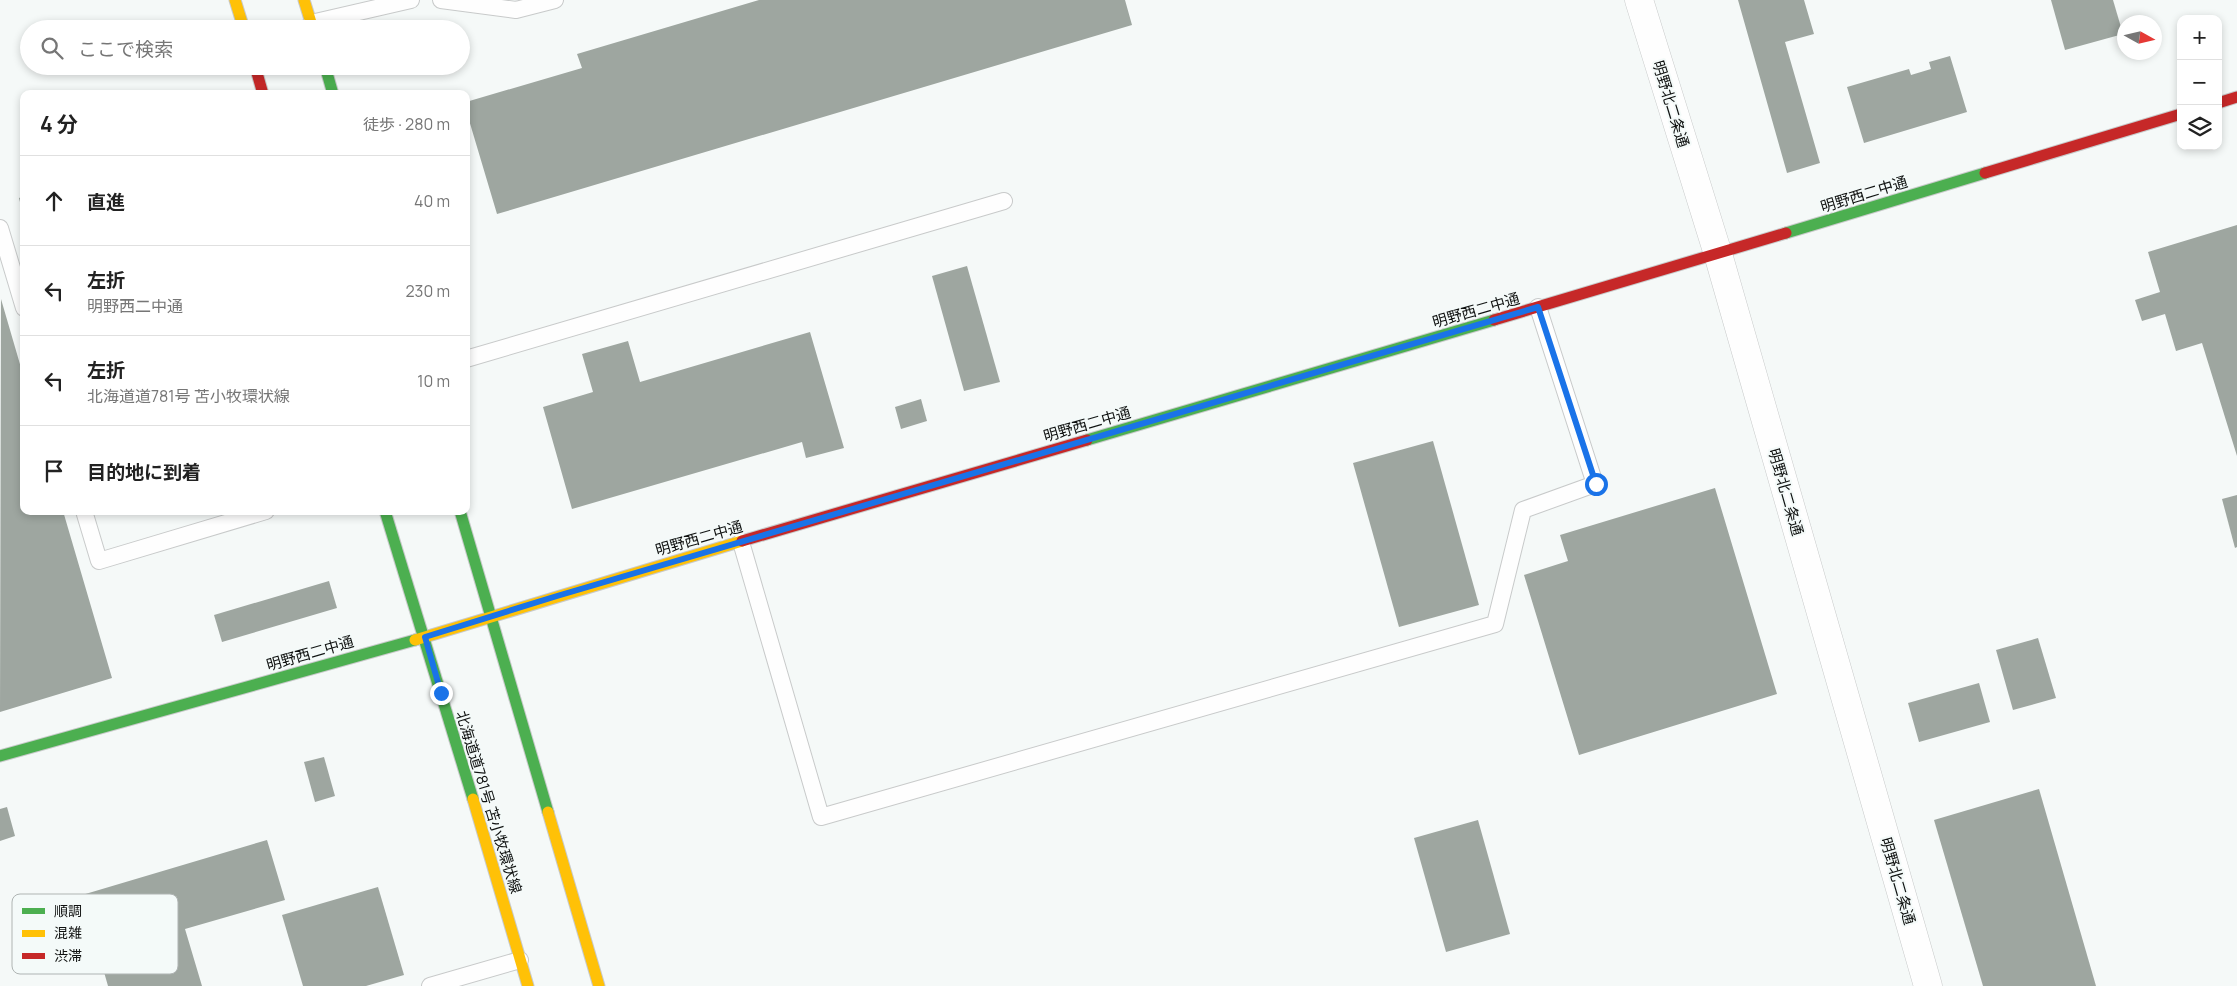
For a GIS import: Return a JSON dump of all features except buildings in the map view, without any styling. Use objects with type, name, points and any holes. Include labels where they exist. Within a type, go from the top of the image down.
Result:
[{"type":"street","points":[[235,0],[241,20]]},
{"type":"street","points":[[304,0],[310,20]]},
{"type":"street","name":"明野北二条通","points":[[1639,0],[1718,254],[1928,986]]},
{"type":"street","points":[[258,75],[262,90]]},
{"type":"street","points":[[328,75],[332,90]]},
{"type":"street","points":[[2222,102],[2237,97]]},
{"type":"street","name":"明野西二中通","points":[[0,756],[425,637],[1718,254],[2177,115]]},
{"type":"street","name":"北海道道781号 苫小牧環状線","points":[[386,515],[425,637],[528,986]]},
{"type":"street","points":[[461,515],[599,986]]},
{"type":"lane","points":[[335,20],[411,0]]},
{"type":"lane","points":[[441,0],[516,10],[555,0]]},
{"type":"lane","points":[[470,359],[1004,201]]},
{"type":"lane","points":[[0,228],[20,295]]},
{"type":"lane","points":[[741,542],[820,817],[1495,624],[1523,510],[1596,484],[1538,307]]},
{"type":"lane","points":[[85,515],[99,562],[253,515]]},
{"type":"lane","points":[[430,986],[520,960]]},
{"type":"traffic: fast","points":[[328,75],[332,90]]},
{"type":"traffic: fast","points":[[1786,233],[1985,173]]},
{"type":"traffic: fast","points":[[1087,440],[1494,320]]},
{"type":"traffic: fast","points":[[386,515],[473,799]]},
{"type":"traffic: fast","points":[[461,515],[548,812]]},
{"type":"traffic: fast","points":[[0,756],[415,640]]},
{"type":"traffic: slow","points":[[235,0],[241,20]]},
{"type":"traffic: slow","points":[[304,0],[310,20]]},
{"type":"traffic: slow","points":[[415,640],[742,541]]},
{"type":"traffic: slow","points":[[473,799],[528,986]]},
{"type":"traffic: slow","points":[[548,812],[599,986]]},
{"type":"traffic: jam","points":[[258,75],[262,90]]},
{"type":"traffic: jam","points":[[2222,102],[2237,97]]},
{"type":"traffic: jam","points":[[1985,173],[2177,115]]},
{"type":"traffic: jam","points":[[1494,320],[1786,233]]},
{"type":"traffic: jam","points":[[742,541],[1087,440]]},
{"type":"route","points":[[441,693],[425,637],[557,596],[1538,307],[1596,484]]}]
